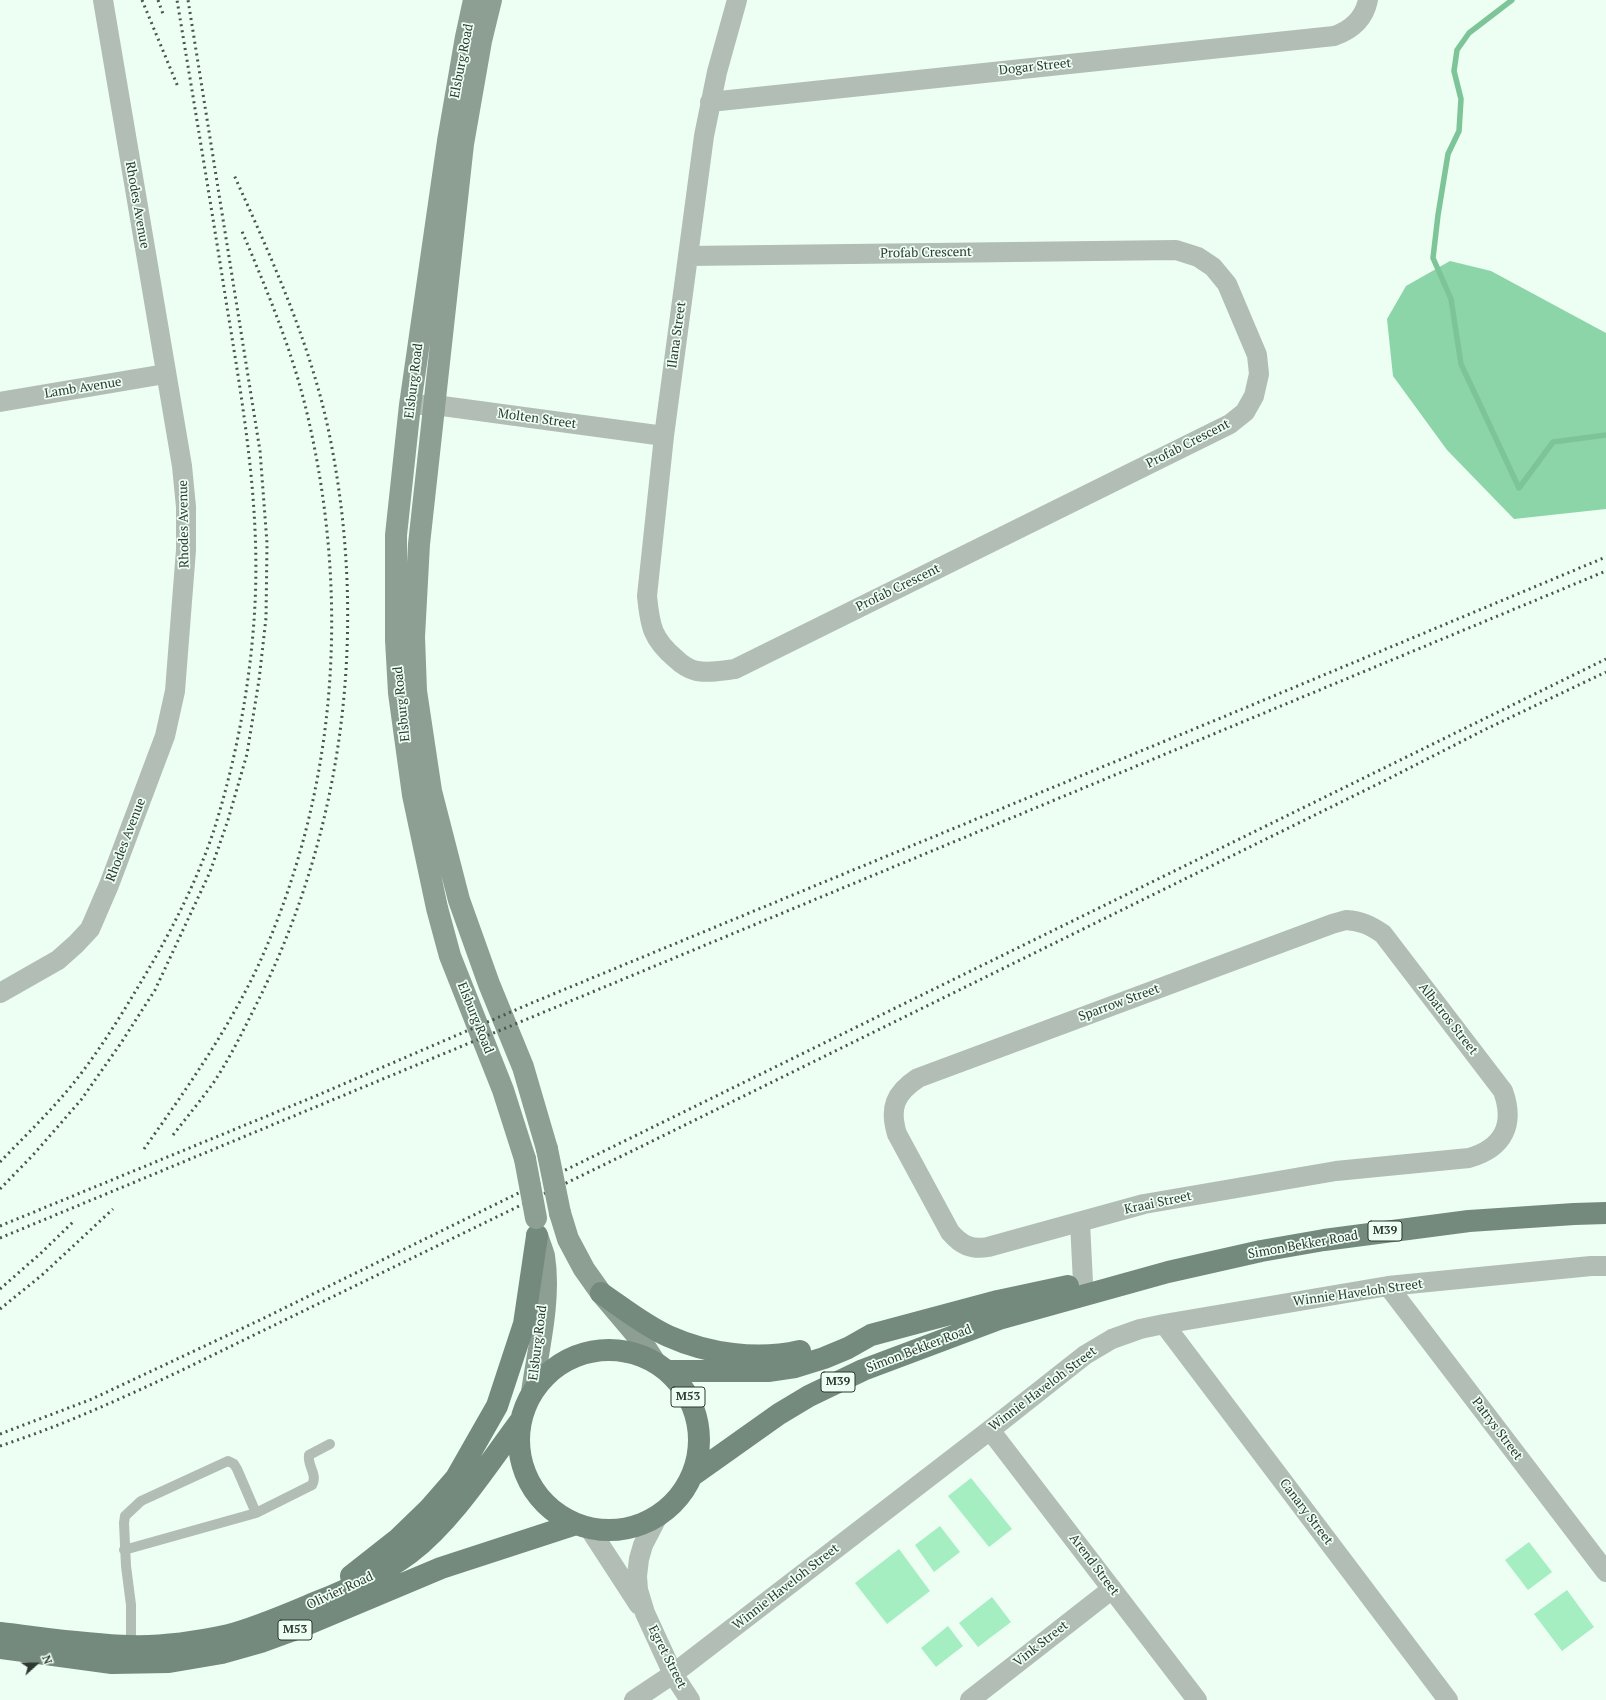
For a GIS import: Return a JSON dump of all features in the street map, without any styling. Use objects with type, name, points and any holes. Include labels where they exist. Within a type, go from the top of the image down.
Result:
[{"type":"main road","name":"Elsburg Road","points":[[474,0],[466,37],[447,148],[410,405],[396,535],[396,640],[399,693],[413,795],[428,868],[450,956],[503,1090],[525,1159],[537,1227],[544,1256],[545,1281],[543,1319],[532,1392]]},
{"type":"main road","name":"Elsburg Road","points":[[491,0],[481,41],[463,144],[419,544],[414,637],[416,691],[431,791],[459,900],[489,984],[523,1067],[547,1148],[560,1213],[568,1239],[584,1269],[601,1293],[661,1366]]},
{"type":"main road","name":"Simon Bekker Road","points":[[661,1366],[768,1371],[795,1367],[824,1358],[848,1348],[871,1335],[998,1301],[1081,1290],[1261,1251],[1374,1233],[1469,1221],[1606,1213]]},
{"type":"main road","points":[[281,1617],[348,1578],[372,1560],[398,1539],[429,1509],[456,1478],[497,1406],[510,1369],[524,1324],[537,1227]]},
{"type":"main road","name":"Simon Bekker Road","points":[[692,1475],[779,1414],[809,1396],[863,1370],[1081,1290]]},
{"type":"main road","points":[[601,1293],[668,1336],[716,1352],[770,1355],[791,1353],[871,1335]]},
{"type":"main road","name":"M53","points":[[596,1350],[623,1350],[661,1366],[686,1393],[697,1419],[699,1448],[692,1475],[678,1498],[658,1516],[636,1526],[612,1530],[582,1526],[549,1507],[530,1482],[520,1452],[521,1420],[532,1392],[554,1368],[571,1357],[596,1350]]},
{"type":"main road","name":"Olivier Road","points":[[0,1648],[112,1663],[131,1655],[178,1643],[229,1634],[281,1617],[353,1588],[386,1569],[411,1552],[444,1521],[521,1420]]},
{"type":"main road","name":"Olivier Road","points":[[0,1633],[111,1645],[131,1655],[169,1662],[222,1653],[261,1642],[291,1631],[442,1568],[582,1526]]},
{"type":"street","name":"Rhodes Avenue","points":[[0,993],[58,960],[90,929],[101,905],[166,736],[175,691],[186,550],[186,507],[182,466],[103,0]]},
{"type":"street","name":"Ilana Street","points":[[680,663],[665,650],[654,635],[649,619],[647,596],[664,436],[704,136],[710,102],[737,0]]},
{"type":"street","name":"Dogar Street","points":[[710,102],[1334,36],[1346,32],[1356,24],[1364,14],[1368,0]]},
{"type":"street","name":"Profab Crescent","points":[[680,663],[696,671],[713,672],[735,669],[1230,424],[1245,412],[1254,396],[1259,374],[1257,355],[1226,284],[1213,267],[1198,257],[1176,250],[688,256]]},
{"type":"street","name":"Lamb Avenue","points":[[0,402],[166,374]]},
{"type":"street","name":"Molten Street","points":[[410,405],[435,405],[664,436]]},
{"type":"street","name":"Sparrow Street","points":[[894,1108],[898,1096],[907,1085],[918,1078],[1332,924],[1346,920],[1359,921]]},
{"type":"street","name":"Albatros Street","points":[[1359,921],[1372,926],[1383,934],[1503,1091],[1508,1105],[1508,1120],[1504,1133]]},
{"type":"street","name":"Kraai Street","points":[[894,1108],[893,1121],[897,1134],[950,1232],[957,1241],[966,1246],[977,1249],[1144,1204],[1336,1170],[1470,1158],[1483,1154],[1495,1145],[1504,1133]]},
{"type":"street","points":[[1080,1222],[1081,1290]]},
{"type":"street","name":"Winnie Haveloh Street","points":[[634,1700],[673,1674],[1085,1355],[1112,1339],[1140,1329],[1164,1324],[1388,1286],[1592,1266],[1606,1266]]},
{"type":"street","name":"Patrys Street","points":[[1388,1286],[1606,1572]]},
{"type":"street","name":"Canary Street","points":[[1164,1324],[1448,1700]]},
{"type":"street","name":"Arend Street","points":[[990,1430],[1197,1700]]},
{"type":"street","points":[[645,1613],[638,1590],[637,1576],[639,1559],[643,1546],[658,1516]]},
{"type":"street","points":[[582,1526],[645,1613]]},
{"type":"street","name":"Vink Street","points":[[970,1700],[1112,1589]]},
{"type":"street","name":"Egret Street","points":[[645,1613],[673,1674],[690,1700]]},
{"type":"lane","points":[[124,1550],[256,1513],[312,1485],[315,1477],[308,1459],[309,1455],[330,1444]]},
{"type":"lane","points":[[131,1655],[131,1605],[124,1550],[126,1516],[132,1508],[141,1501],[228,1461],[234,1464],[237,1469],[256,1513]]},
{"type":"green space","points":[[1450,261],[1491,271],[1606,333],[1606,509],[1514,519],[1447,450],[1393,376],[1387,319],[1406,286]]},
{"type":"building","points":[[971,1478],[1012,1529],[989,1547],[948,1496]]},
{"type":"building","points":[[940,1526],[960,1552],[934,1572],[915,1545]]},
{"type":"building","points":[[1529,1542],[1552,1572],[1528,1590],[1505,1560]]},
{"type":"building","points":[[899,1549],[930,1591],[887,1624],[855,1583]]},
{"type":"building","points":[[1567,1590],[1594,1627],[1562,1651],[1534,1614]]},
{"type":"building","points":[[992,1597],[1011,1622],[978,1647],[959,1623]]},
{"type":"building","points":[[948,1626],[963,1646],[936,1667],[921,1648]]},
{"type":"waterway","points":[[1512,0],[1469,33],[1457,50],[1454,71],[1461,99],[1459,131],[1448,154],[1433,258],[1451,299],[1461,364],[1519,488],[1553,442],[1606,435]]},
{"type":"railway","points":[[142,0],[178,87]]},
{"type":"railway","points":[[158,0],[163,14]]},
{"type":"railway","points":[[0,1162],[58,1101],[100,1048],[147,973],[169,933],[189,893],[214,830],[230,774],[242,718],[250,661],[255,604],[256,567],[253,492],[233,344],[177,0]]},
{"type":"railway","points":[[0,1189],[33,1155],[81,1100],[121,1043],[155,990],[210,872],[228,820],[247,754],[259,680],[266,618],[267,543],[260,451],[188,0]]},
{"type":"railway","points":[[173,1135],[214,1082],[226,1062],[258,1001],[288,934],[312,864],[330,793],[341,721],[347,648],[347,574],[340,501],[328,428],[320,395],[300,331],[262,237],[234,175]]},
{"type":"railway","points":[[144,1149],[219,1038],[258,966],[285,899],[306,831],[320,762],[329,692],[332,621],[329,550],[320,479],[306,409],[293,363],[269,296],[241,229]]},
{"type":"railway","points":[[0,1226],[318,1095],[534,1002],[1606,557]]},
{"type":"railway","points":[[0,1238],[1606,571]]},
{"type":"railway","points":[[0,1434],[92,1399],[260,1320],[1606,659]]},
{"type":"railway","points":[[0,1446],[111,1403],[176,1373],[628,1153],[1386,780],[1486,729],[1606,672]]},
{"type":"railway","points":[[0,1309],[42,1275],[113,1209]]},
{"type":"railway","points":[[0,1289],[41,1253],[73,1222]]}]
